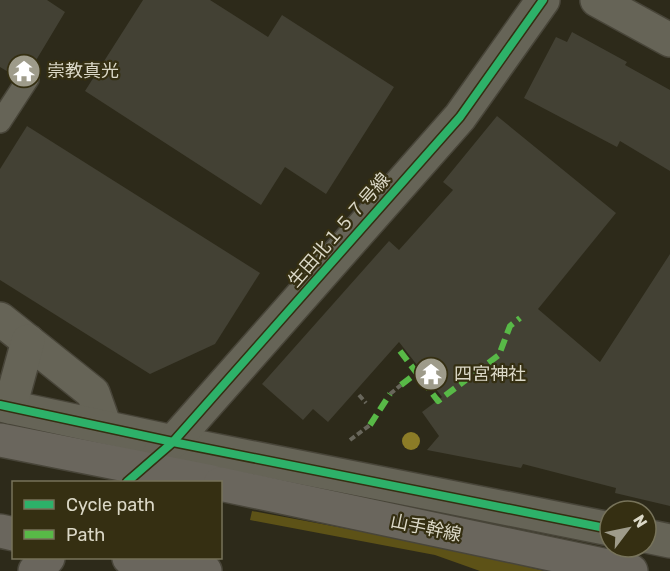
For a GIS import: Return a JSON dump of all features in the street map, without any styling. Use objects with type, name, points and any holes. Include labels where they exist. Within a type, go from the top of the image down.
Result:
[{"type":"street","name":"生田北１５７号線","points":[[135,475],[173,442],[460,117],[543,0]]},
{"type":"street","points":[[597,0],[670,40]]},
{"type":"street","points":[[0,319],[93,393],[105,427]]},
{"type":"street","points":[[28,341],[5,406],[598,527]]},
{"type":"street","points":[[0,440],[135,475],[193,481]]},
{"type":"street","name":"山手幹線","points":[[222,484],[631,571]]},
{"type":"street","points":[[35,571],[47,559]]},
{"type":"street","points":[[135,559],[204,571]]},
{"type":"lane","points":[[0,122],[28,79]]},
{"type":"path","points":[[390,394],[400,385]]},
{"type":"path","points":[[359,395],[366,403]]},
{"type":"path","points":[[349,441],[370,425]]},
{"type":"shaded area","points":[[252,511],[439,546],[545,571],[480,571],[435,555],[250,520]]},
{"type":"building","points":[[0,0],[47,0],[65,12],[32,67],[22,68],[15,76],[0,67]]},
{"type":"building","points":[[143,0],[210,0],[268,37],[282,15],[394,87],[326,194],[285,167],[261,205],[85,91]]},
{"type":"building","points":[[572,32],[627,62],[625,65],[670,90],[670,171],[620,141],[617,147],[524,98],[556,37],[567,42]]},
{"type":"building","points":[[497,116],[616,213],[538,309],[600,362],[670,254],[670,506],[658,503],[658,499],[640,499],[615,493],[616,488],[523,464],[521,468],[427,450],[439,436],[422,412],[442,397],[399,342],[328,422],[313,409],[303,420],[262,384],[389,241],[399,250],[453,190],[443,182]]},
{"type":"building","points":[[27,126],[260,273],[215,344],[150,374],[0,280],[0,169]]},
{"type":"marked path","points":[[400,351],[438,401],[499,355],[510,326],[520,318]]},
{"type":"marked path","points":[[401,385],[422,369]]},
{"type":"marked path","points":[[370,425],[390,394]]},
{"type":"cycle path","points":[[128,481],[173,442],[460,117],[543,0]]},
{"type":"cycle path","points":[[0,405],[598,527]]},
{"type":"place","name":"崇教真光","points":[[24,71]]},
{"type":"place","name":"四宮神社","points":[[431,374]]}]
